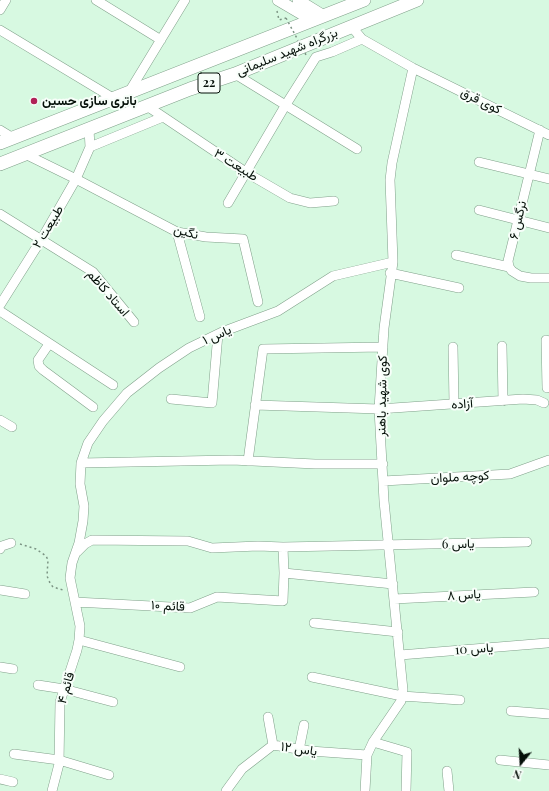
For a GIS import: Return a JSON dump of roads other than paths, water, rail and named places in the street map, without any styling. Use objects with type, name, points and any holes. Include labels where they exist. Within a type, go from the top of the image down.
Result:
[{"type":"highway","name":"بزرگراه شهید سلیمانی","points":[[0,143],[318,18],[347,4],[364,0]]},
{"type":"highway","name":"بزرگراه شهید سلیمانی","points":[[0,164],[190,89],[235,74],[417,0]]},
{"type":"main road","points":[[298,0],[318,18]]},
{"type":"main road","points":[[282,1],[318,18]]},
{"type":"street","points":[[0,10],[6,0]]},
{"type":"street","points":[[96,0],[161,40]]},
{"type":"street","points":[[129,92],[185,0]]},
{"type":"street","points":[[351,26],[362,39],[413,68]]},
{"type":"street","points":[[0,30],[113,98]]},
{"type":"street","points":[[228,203],[285,106],[316,57],[362,39]]},
{"type":"street","name":"کوی قرق","points":[[413,68],[549,135]]},
{"type":"street","name":"کوی شهید باهنر","points":[[364,791],[367,755],[373,742],[398,706],[402,696],[403,684],[383,481],[379,409],[390,273],[393,262],[390,180],[392,163],[413,68]]},
{"type":"street","points":[[235,74],[357,149]]},
{"type":"street","name":"طبیعت ٣","points":[[147,106],[246,173],[290,198],[310,203],[334,201]]},
{"type":"street","points":[[89,129],[90,147],[162,117]]},
{"type":"street","points":[[0,130],[13,138]]},
{"type":"street","name":"نرگس ۶","points":[[509,267],[508,261],[540,130]]},
{"type":"street","name":"طبیعت ۲","points":[[0,305],[41,240],[76,179],[90,147]]},
{"type":"street","name":"نگین","points":[[25,154],[177,232],[206,237],[243,239],[258,302]]},
{"type":"street","points":[[479,162],[549,180]]},
{"type":"street","points":[[479,210],[549,228]]},
{"type":"street","name":"استاد کاظم","points":[[0,214],[93,272],[134,322]]},
{"type":"street","points":[[177,232],[200,317]]},
{"type":"street","points":[[456,255],[509,267],[520,276],[531,278],[549,278]]},
{"type":"street","name":"یاس ۱","points":[[76,553],[83,521],[84,506],[80,484],[81,463],[88,443],[102,421],[127,393],[188,348],[218,334],[278,311],[333,276],[393,262]]},
{"type":"street","points":[[390,273],[459,288]]},
{"type":"street","points":[[0,311],[114,385]]},
{"type":"street","points":[[171,399],[212,402],[218,334]]},
{"type":"street","points":[[547,388],[546,340],[549,341]]},
{"type":"street","points":[[49,344],[38,360],[39,366],[93,407]]},
{"type":"street","points":[[502,346],[503,401]]},
{"type":"street","points":[[248,461],[263,349],[383,347]]},
{"type":"street","points":[[453,347],[454,404]]},
{"type":"street","name":"آزاده","points":[[255,405],[379,409],[503,401],[537,400],[544,403]]},
{"type":"street","points":[[0,420],[12,427]]},
{"type":"street","name":"کوچه ملوان","points":[[383,481],[510,474],[549,460]]},
{"type":"street","points":[[81,463],[248,461],[315,464],[383,464]]},
{"type":"street","name":"یاس 6","points":[[76,553],[85,544],[92,540],[188,540],[212,548],[527,542]]},
{"type":"street","points":[[0,549],[2,546],[11,543]]},
{"type":"street","points":[[283,547],[284,573],[393,584]]},
{"type":"street","name":"قائم ۴","points":[[52,791],[59,760],[60,702],[80,640],[80,626],[70,578],[72,563],[76,553]]},
{"type":"street","name":"قائم ۱۰","points":[[75,602],[190,608],[217,597],[284,601],[284,573]]},
{"type":"street","points":[[0,590],[25,594]]},
{"type":"street","name":"یاس ۸","points":[[394,599],[534,592]]},
{"type":"street","points":[[314,623],[398,632]]},
{"type":"street","points":[[80,640],[180,667]]},
{"type":"street","name":"یاس 10","points":[[400,654],[547,643]]},
{"type":"street","points":[[0,667],[13,669]]},
{"type":"street","points":[[312,677],[402,696],[460,700]]},
{"type":"street","points":[[38,685],[64,689],[113,702]]},
{"type":"street","points":[[512,710],[549,714]]},
{"type":"street","points":[[268,717],[273,745]]},
{"type":"street","points":[[299,750],[304,725]]},
{"type":"street","points":[[373,742],[407,752],[406,791]]},
{"type":"street","name":"یاس ۱۲","points":[[226,791],[242,769],[273,745],[299,750],[367,755]]},
{"type":"street","points":[[14,754],[59,760],[109,774]]},
{"type":"street","points":[[500,760],[549,765]]},
{"type":"street","points":[[447,771],[449,791]]},
{"type":"street","points":[[0,780],[13,782]]},
{"type":"place","name":"باتری سازی حسین","points":[[34,101]]}]
